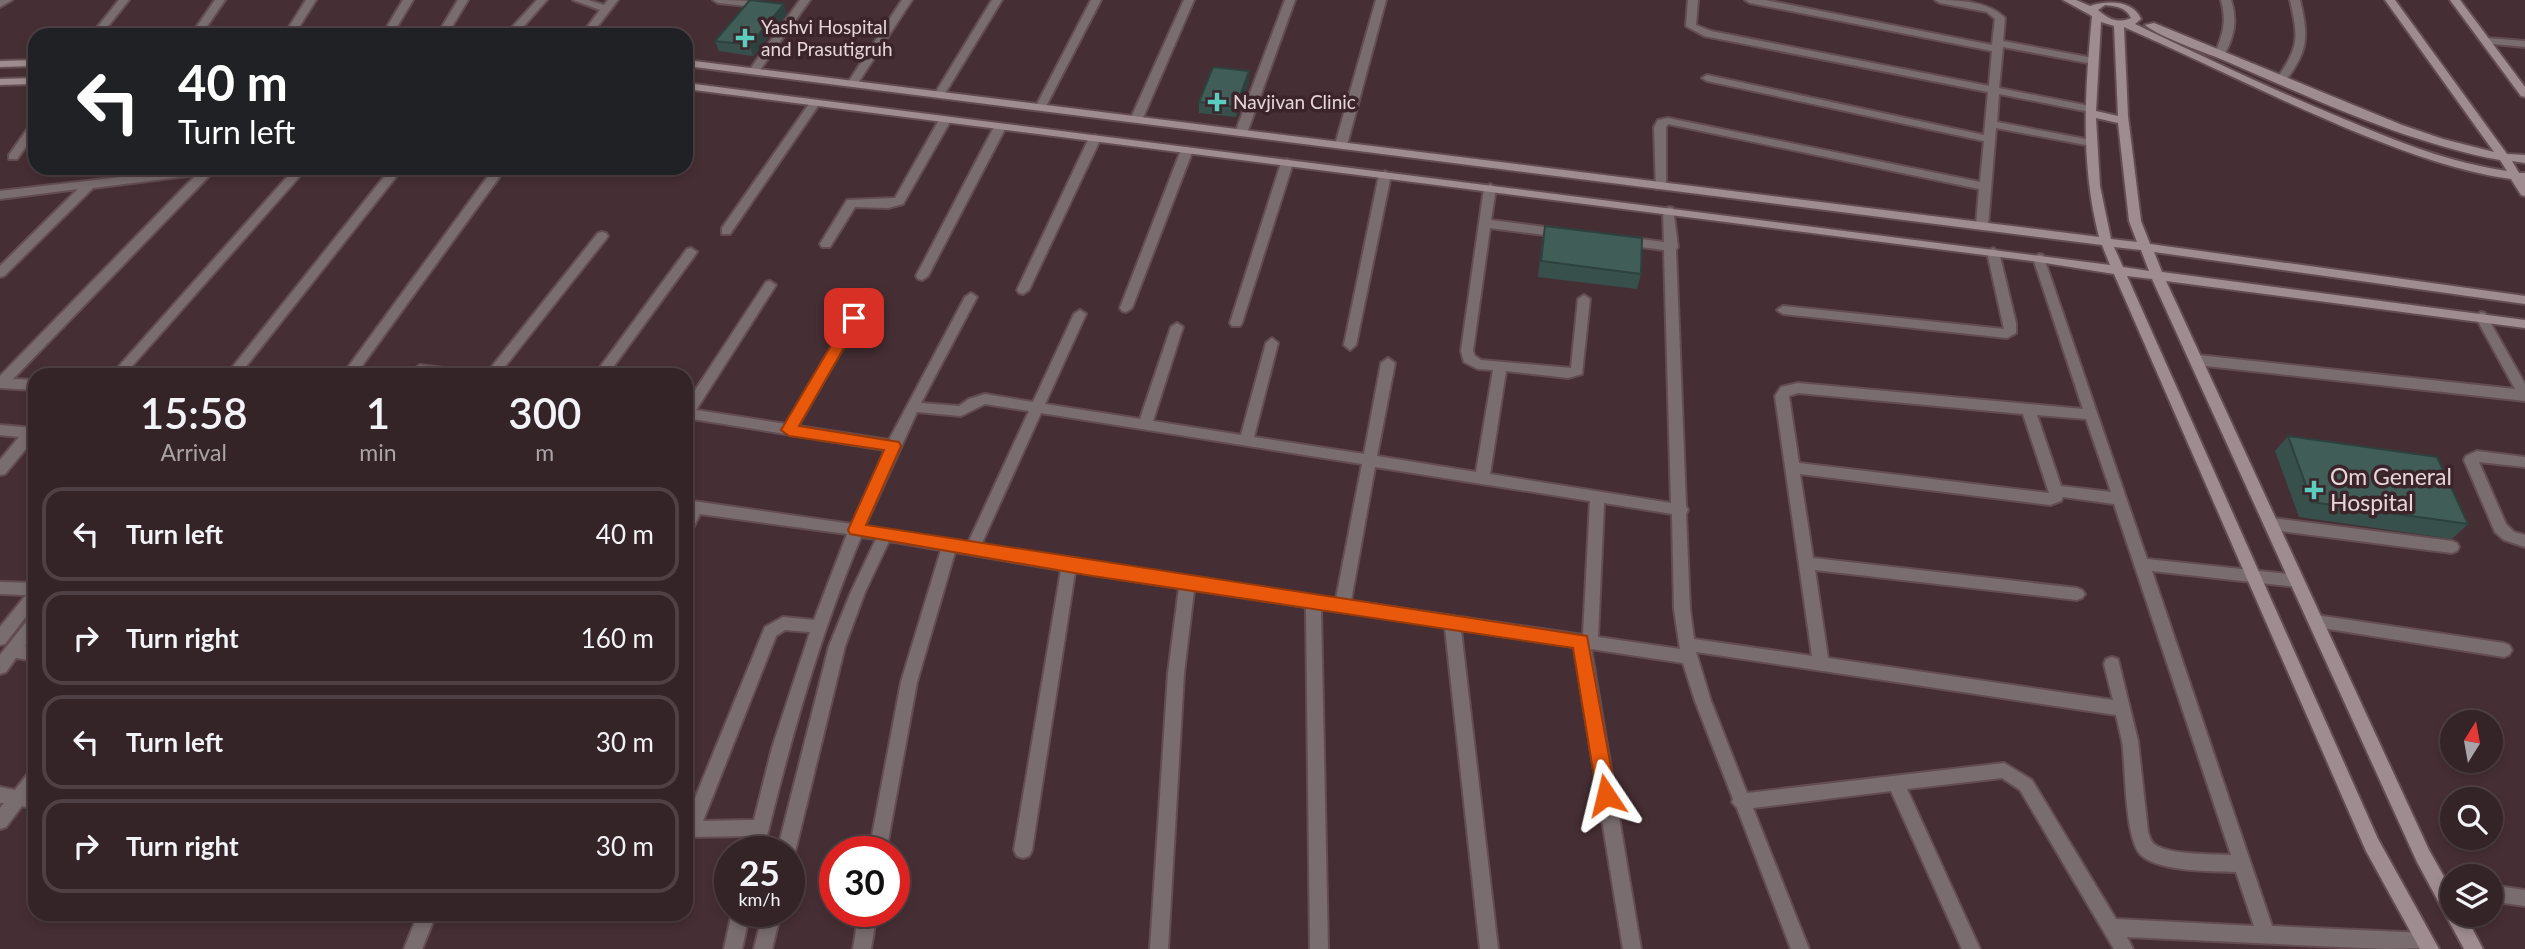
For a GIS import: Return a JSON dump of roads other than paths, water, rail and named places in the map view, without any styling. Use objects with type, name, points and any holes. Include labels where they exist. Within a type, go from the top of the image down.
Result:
[{"type":"main road","points":[[2068,0],[2098,7],[2127,7],[2136,15],[2128,22],[2124,121],[2135,221],[2144,247],[2297,581],[2440,876]]},
{"type":"main road","points":[[2390,0],[2520,176],[2525,192]]},
{"type":"main road","points":[[2455,0],[2525,94]]},
{"type":"main road","points":[[2098,7],[2292,101],[2415,152],[2459,165],[2520,176]]},
{"type":"main road","points":[[2098,7],[2092,61],[2091,143],[2099,219],[2106,242],[2372,845],[2428,945]]},
{"type":"main road","points":[[2128,22],[2436,141],[2504,157],[2525,159]]},
{"type":"main road","points":[[0,64],[28,63]]},
{"type":"main road","points":[[693,64],[1982,226],[2525,300]]},
{"type":"main road","points":[[0,82],[28,81]]},
{"type":"main road","points":[[693,87],[1993,252],[2525,324]]},
{"type":"main road","points":[[2090,111],[2124,121]]},
{"type":"main road","points":[[2491,295],[2525,293]]},
{"type":"main road","points":[[2461,927],[2473,949]]},
{"type":"street","points":[[0,4],[7,0]]},
{"type":"street","points":[[102,28],[124,0]]},
{"type":"street","points":[[201,28],[220,0]]},
{"type":"street","points":[[294,28],[312,0]]},
{"type":"street","points":[[391,28],[408,0]]},
{"type":"street","points":[[446,28],[463,0]]},
{"type":"street","points":[[516,28],[542,0]]},
{"type":"street","points":[[578,0],[610,4]]},
{"type":"street","points":[[718,0],[772,6]]},
{"type":"street","points":[[852,84],[907,0]]},
{"type":"street","points":[[939,95],[997,0]]},
{"type":"street","points":[[1040,108],[1096,0]]},
{"type":"street","points":[[1136,120],[1189,0]]},
{"type":"street","points":[[1241,133],[1290,0]]},
{"type":"street","points":[[1341,145],[1381,0]]},
{"type":"street","points":[[1693,0],[1689,21],[1691,26],[1708,34],[2090,111]]},
{"type":"street","points":[[1750,0],[2092,61]]},
{"type":"street","points":[[1940,0],[1996,13],[2000,18],[1982,226]]},
{"type":"street","points":[[2219,55],[2230,34],[2232,22],[2226,0]]},
{"type":"street","points":[[2280,81],[2302,47],[2295,0]]},
{"type":"street","points":[[591,28],[610,4]]},
{"type":"street","points":[[785,7],[802,4]]},
{"type":"street","points":[[754,72],[802,4]]},
{"type":"street","points":[[2487,41],[2525,44]]},
{"type":"street","points":[[1707,78],[1989,139]]},
{"type":"street","points":[[726,231],[815,103]]},
{"type":"street","points":[[826,244],[851,203],[888,204],[899,201],[945,120]]},
{"type":"street","points":[[1660,186],[1660,127],[1662,122],[1668,121],[1985,187]]},
{"type":"street","points":[[1991,124],[2091,143]]},
{"type":"street","points":[[922,276],[1000,127]]},
{"type":"street","points":[[13,158],[28,136]]},
{"type":"street","points":[[1023,290],[1095,138]]},
{"type":"street","points":[[1126,308],[1187,150]]},
{"type":"street","points":[[1236,323],[1287,163]]},
{"type":"street","points":[[0,195],[171,175]]},
{"type":"street","points":[[0,383],[203,175]]},
{"type":"street","points":[[123,368],[295,175]]},
{"type":"street","points":[[238,368],[391,175]]},
{"type":"street","points":[[353,368],[495,175]]},
{"type":"street","points":[[1350,345],[1385,175]]},
{"type":"street","points":[[0,274],[90,184]]},
{"type":"street","points":[[1490,188],[1467,352],[1469,359],[1478,364],[1568,373],[1577,370],[1584,299]]},
{"type":"street","points":[[1669,211],[1681,510],[1682,609],[1688,651],[1741,802],[1800,949]]},
{"type":"street","points":[[1485,223],[1578,235]]},
{"type":"street","points":[[497,368],[602,236]]},
{"type":"street","points":[[1618,240],[1672,247]]},
{"type":"street","points":[[605,368],[691,252]]},
{"type":"street","points":[[1783,310],[2007,334],[2011,330],[2010,323],[1993,252]]},
{"type":"street","points":[[2039,258],[2266,934]]},
{"type":"street","points":[[693,402],[771,285]]},
{"type":"street","points":[[789,430],[867,296]]},
{"type":"street","points":[[758,836],[783,741],[819,627],[856,530],[893,446],[971,297]]},
{"type":"street","points":[[972,550],[1080,314]]},
{"type":"street","points":[[2481,316],[2525,396]]},
{"type":"street","points":[[1145,424],[1177,327]]},
{"type":"street","points":[[1246,440],[1272,343]]},
{"type":"street","points":[[2197,360],[2525,396]]},
{"type":"street","points":[[1342,606],[1372,460],[1388,363]]},
{"type":"street","points":[[1482,478],[1500,366]]},
{"type":"street","points":[[0,383],[28,385]]},
{"type":"street","points":[[1821,663],[1782,396],[1786,390],[1798,388],[2092,415]]},
{"type":"street","points":[[914,407],[961,411],[974,402],[985,399],[1681,510]]},
{"type":"street","points":[[1793,468],[2050,499],[2056,497],[2056,491],[2028,409]]},
{"type":"street","points":[[693,414],[893,446]]},
{"type":"street","points":[[0,430],[28,432]]},
{"type":"street","points":[[0,470],[28,437]]},
{"type":"street","points":[[2525,462],[2477,456],[2471,460],[2501,528],[2509,536],[2525,541]]},
{"type":"street","points":[[2056,491],[2120,499]]},
{"type":"street","points":[[1597,496],[1585,642],[1632,949]]},
{"type":"street","points":[[693,507],[1585,642],[1821,663],[2123,709]]},
{"type":"street","points":[[2272,524],[2452,547]]},
{"type":"street","points":[[790,836],[837,646],[858,592],[885,535]]},
{"type":"street","points":[[880,836],[909,682],[948,546]]},
{"type":"street","points":[[1807,563],[2077,594]]},
{"type":"street","points":[[2142,564],[2297,581]]},
{"type":"street","points":[[1023,850],[1069,565]]},
{"type":"street","points":[[1160,949],[1176,673],[1187,583]]},
{"type":"street","points":[[0,588],[28,590]]},
{"type":"street","points":[[0,639],[28,601]]},
{"type":"street","points":[[1313,602],[1319,949]]},
{"type":"street","points":[[2316,621],[2504,650]]},
{"type":"street","points":[[1452,622],[1489,949]]},
{"type":"street","points":[[693,819],[770,632],[783,623],[819,627]]},
{"type":"street","points":[[0,667],[28,630]]},
{"type":"street","points":[[12,651],[28,653]]},
{"type":"street","points":[[2112,664],[2123,709],[2143,844],[2149,851],[2162,856],[2243,864]]},
{"type":"street","points":[[1741,802],[2004,770],[2026,785],[2124,949]]},
{"type":"street","points":[[1895,782],[1971,949]]},
{"type":"street","points":[[0,795],[27,800]]},
{"type":"street","points":[[0,821],[27,800]]},
{"type":"street","points":[[693,829],[760,828]]},
{"type":"street","points":[[2503,895],[2525,898]]},
{"type":"street","points":[[413,949],[424,921]]},
{"type":"street","points":[[733,949],[738,927]]},
{"type":"street","points":[[763,949],[768,927]]},
{"type":"street","points":[[862,949],[866,927]]},
{"type":"street","points":[[2112,928],[2266,934],[2428,945]]},
{"type":"place","name":"Yashvi Hospital and Prasutigruh","points":[[745,38]]},
{"type":"place","name":"Navjivan Clinic","points":[[1217,102]]},
{"type":"place","name":"Om General Hospital","points":[[2314,490]]}]
